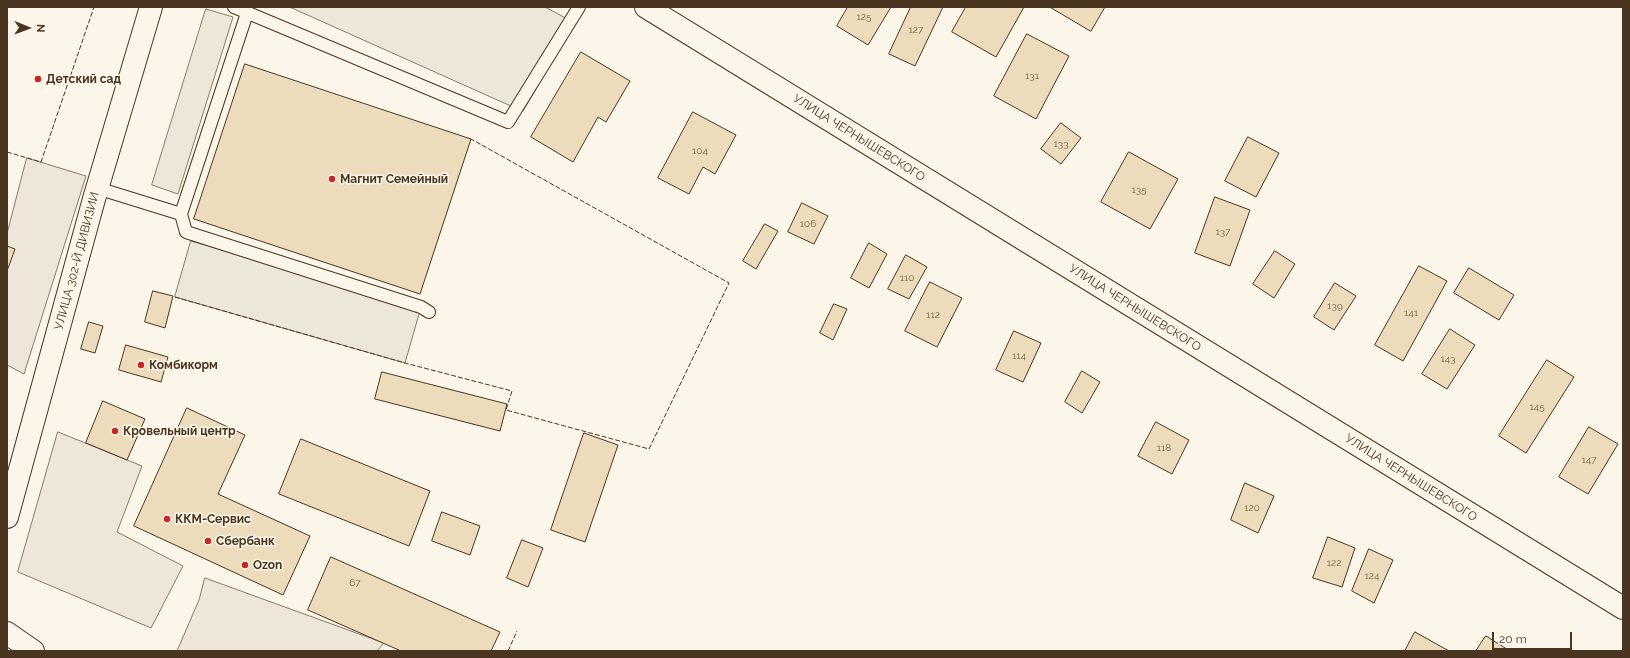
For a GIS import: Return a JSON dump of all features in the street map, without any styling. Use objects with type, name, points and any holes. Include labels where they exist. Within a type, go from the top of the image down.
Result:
[{"type":"street","name":"УЛИЦА 302-Й ДИВИЗИИ","points":[[7,517],[97,188],[151,7]]},
{"type":"street","name":"УЛИЦА ЧЕРНЫШЕВСКОГО","points":[[646,7],[1623,608]]},
{"type":"street","points":[[7,633],[33,651]]},
{"type":"lane","points":[[234,7],[508,122],[579,7]]},
{"type":"lane","points":[[247,13],[181,214],[186,232],[421,307],[429,312]]},
{"type":"lane","points":[[97,188],[181,214]]},
{"type":"shaded area","points":[[290,7],[545,7],[575,23],[523,111]]},
{"type":"shaded area","points":[[206,9],[233,17],[178,194],[152,185]]},
{"type":"shaded area","points":[[27,158],[86,176],[24,374],[7,365],[7,234]]},
{"type":"shaded area","points":[[191,241],[421,307],[405,363],[175,297]]},
{"type":"shaded area","points":[[58,432],[142,466],[117,532],[183,566],[151,628],[18,572]]},
{"type":"shaded area","points":[[205,578],[384,643],[377,651],[177,651],[199,600]]},
{"type":"building","points":[[848,7],[891,7],[868,45],[837,26]]},
{"type":"building","points":[[911,7],[943,7],[915,66],[889,54]]},
{"type":"building","points":[[966,7],[1024,7],[996,57],[952,32]]},
{"type":"building","points":[[1050,7],[1105,7],[1091,31]]},
{"type":"building","points":[[1027,34],[1069,56],[1036,119],[994,96]]},
{"type":"building","points":[[581,52],[630,81],[606,122],[598,117],[573,162],[531,137]]},
{"type":"building","name":"Магнит Семейный","points":[[245,64],[471,139],[420,294],[194,219]]},
{"type":"building","points":[[693,112],[736,135],[715,174],[703,167],[689,194],[658,178]]},
{"type":"building","points":[[1061,123],[1081,138],[1061,164],[1041,149]]},
{"type":"building","points":[[1248,137],[1279,153],[1256,197],[1225,181]]},
{"type":"building","points":[[1129,152],[1178,179],[1150,229],[1101,202]]},
{"type":"building","points":[[1215,197],[1250,210],[1230,266],[1195,253]]},
{"type":"building","points":[[802,203],[828,216],[814,244],[788,232]]},
{"type":"building","points":[[765,224],[778,231],[756,269],[743,261]]},
{"type":"building","points":[[869,243],[887,254],[869,288],[851,278]]},
{"type":"building","points":[[7,246],[15,249],[7,271]]},
{"type":"building","points":[[1275,251],[1295,264],[1274,298],[1253,284]]},
{"type":"building","points":[[906,255],[927,267],[909,299],[888,289]]},
{"type":"building","points":[[1419,266],[1447,281],[1403,361],[1375,345]]},
{"type":"building","points":[[1469,268],[1514,295],[1499,320],[1454,293]]},
{"type":"building","points":[[930,282],[962,298],[937,347],[905,331]]},
{"type":"building","points":[[1335,283],[1356,296],[1334,330],[1314,317]]},
{"type":"building","points":[[153,291],[173,296],[165,328],[145,322]]},
{"type":"building","points":[[834,304],[847,309],[833,340],[820,333]]},
{"type":"building","points":[[89,322],[103,326],[95,353],[81,349]]},
{"type":"building","points":[[1450,329],[1475,345],[1447,389],[1422,374]]},
{"type":"building","points":[[1014,331],[1041,343],[1023,382],[996,370]]},
{"type":"building","points":[[126,345],[168,357],[161,382],[119,370]]},
{"type":"building","points":[[1547,360],[1574,377],[1526,453],[1499,436]]},
{"type":"building","points":[[1082,371],[1100,382],[1082,413],[1065,402]]},
{"type":"building","points":[[382,372],[507,404],[500,431],[375,399]]},
{"type":"building","name":"Кровельный центр","points":[[103,401],[145,419],[127,460],[86,443]]},
{"type":"building","points":[[187,408],[245,435],[218,494],[310,536],[283,595],[134,526]]},
{"type":"building","points":[[1156,422],[1189,440],[1172,474],[1138,456]]},
{"type":"building","points":[[1589,427],[1618,444],[1588,494],[1559,477]]},
{"type":"building","points":[[584,433],[618,445],[585,542],[551,530]]},
{"type":"building","points":[[301,439],[430,491],[409,546],[279,494]]},
{"type":"building","points":[[1245,483],[1274,496],[1258,533],[1231,520]]},
{"type":"building","points":[[442,512],[480,526],[470,555],[432,541]]},
{"type":"building","points":[[1328,537],[1355,548],[1342,587],[1313,578]]},
{"type":"building","points":[[522,540],[543,548],[528,587],[507,578]]},
{"type":"building","points":[[1369,549],[1393,560],[1374,603],[1352,591]]},
{"type":"building","points":[[331,557],[500,632],[491,651],[401,651],[308,610]]},
{"type":"building","points":[[1415,632],[1449,651],[1405,651]]},
{"type":"building","points":[[1486,636],[1510,651],[1476,651]]},
{"type":"fence","points":[[7,152],[41,162],[94,7]]},
{"type":"fence","points":[[175,297],[405,363],[512,391],[506,410],[649,449],[729,283],[471,139]]},
{"type":"fence","points":[[508,651],[517,631]]},
{"type":"place","name":"Детский сад","points":[[38,79]]},
{"type":"place","name":"Магнит Семейный","points":[[332,179]]},
{"type":"place","name":"Комбикорм","points":[[141,365]]},
{"type":"place","name":"Кровельный центр","points":[[115,431]]},
{"type":"place","name":"ККМ-Сервис","points":[[167,519]]},
{"type":"place","name":"Сбербанк","points":[[208,541]]},
{"type":"place","name":"Ozon","points":[[245,565]]}]
